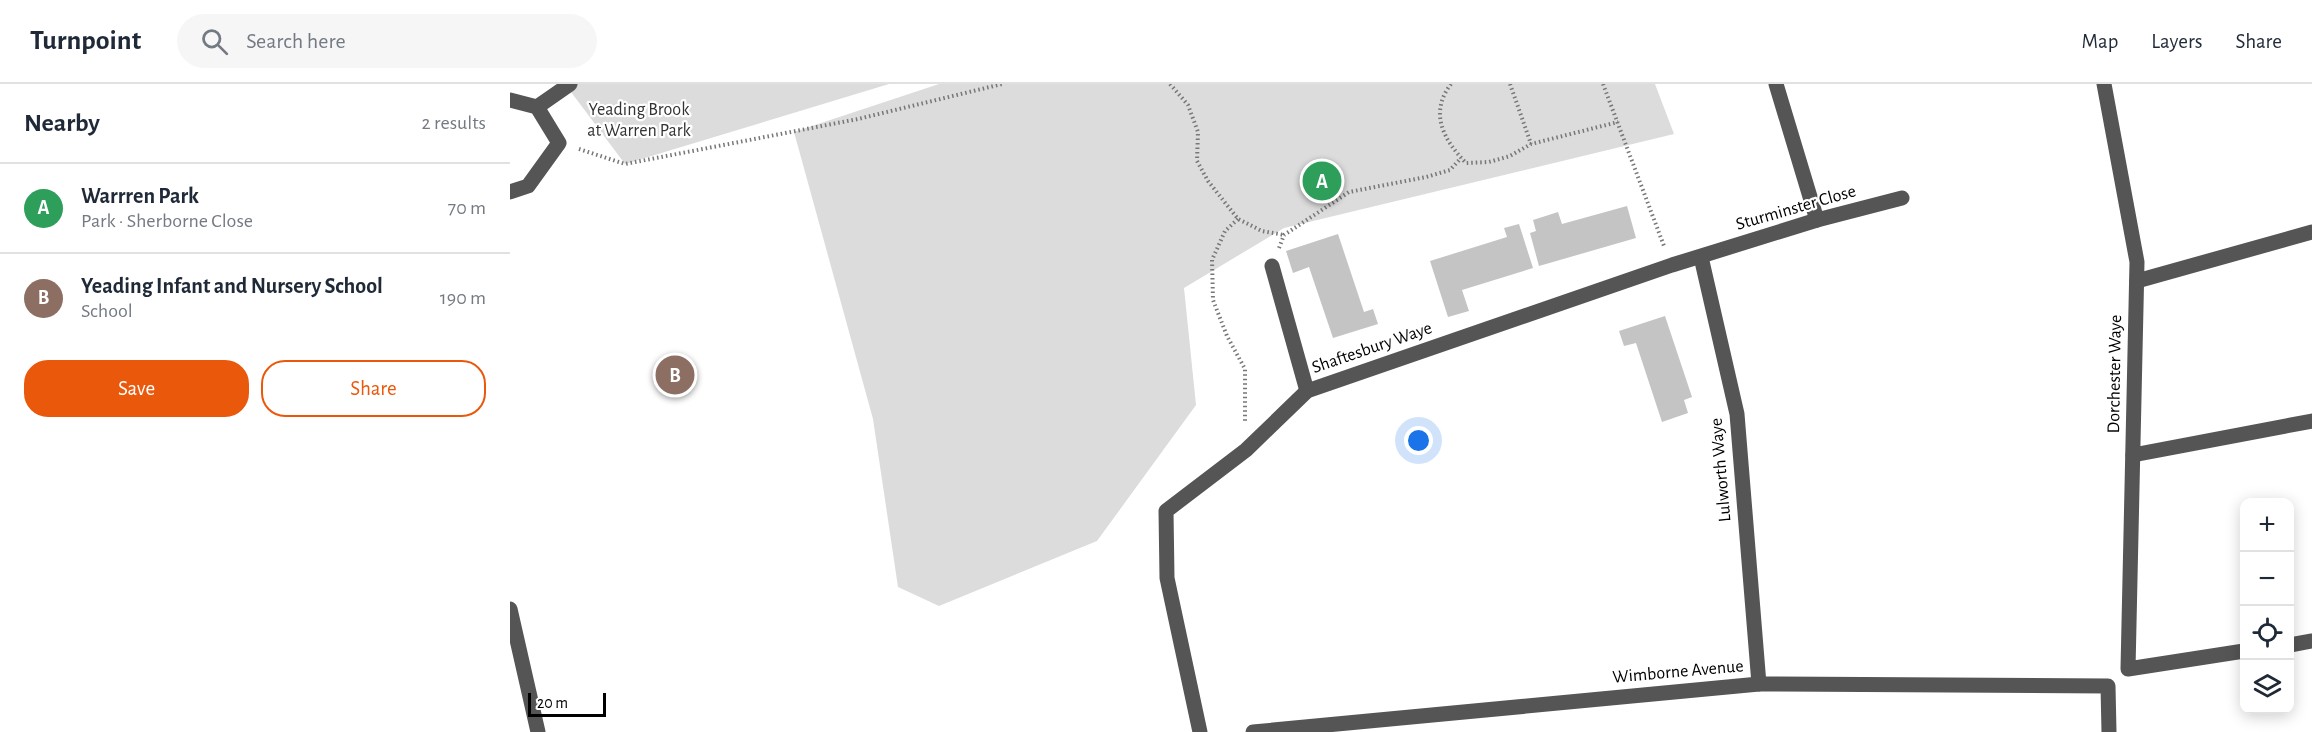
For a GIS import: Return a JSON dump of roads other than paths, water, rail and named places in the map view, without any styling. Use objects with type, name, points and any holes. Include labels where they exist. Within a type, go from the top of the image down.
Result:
[{"type":"street","points":[[537,107],[570,84]]},
{"type":"street","points":[[1776,84],[1817,220]]},
{"type":"street","name":"Dorchester Waye","points":[[2104,84],[2138,262],[2128,669],[2240,652]]},
{"type":"street","points":[[510,100],[537,107],[559,143],[528,186],[510,192]]},
{"type":"street","name":"Sturminster Close","points":[[1701,257],[1817,220],[1902,198]]},
{"type":"street","points":[[2137,281],[2312,232]]},
{"type":"street","name":"Shaftesbury Waye","points":[[1200,732],[1167,578],[1166,511],[1246,450],[1307,391],[1701,257]]},
{"type":"street","name":"Lulworth Waye","points":[[1701,257],[1737,414],[1759,684]]},
{"type":"street","points":[[1272,266],[1307,391]]},
{"type":"street","points":[[2133,455],[2312,421]]},
{"type":"street","points":[[510,609],[538,732]]},
{"type":"street","points":[[2294,644],[2312,641]]},
{"type":"street","name":"Wimborne Avenue","points":[[1253,732],[1759,684],[2108,686],[2109,732]]},
{"type":"place","name":"Warrren Park","points":[[1322,181]]},
{"type":"place","name":"Yeading Infant and Nursery School","points":[[675,375]]},
{"type":"park label","name":"Yeading Brook at Warren Park","points":[[639,120]]}]
